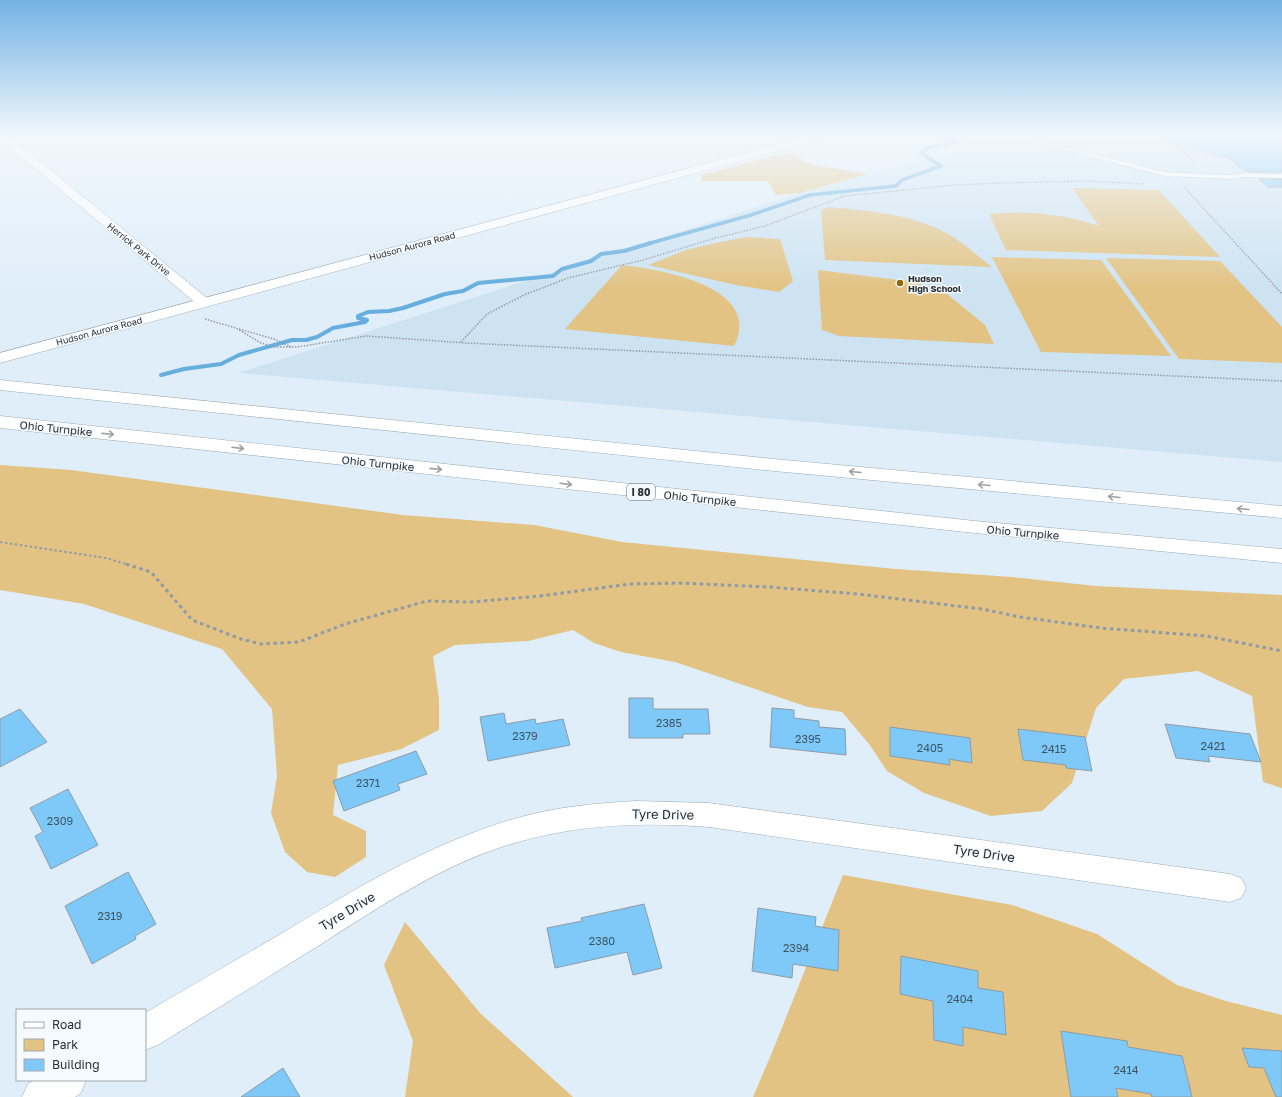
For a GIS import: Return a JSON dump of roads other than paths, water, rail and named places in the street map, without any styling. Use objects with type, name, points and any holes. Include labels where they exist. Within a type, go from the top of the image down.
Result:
[{"type":"main road","name":"Herrick Park Drive","points":[[63,186],[203,302]]},
{"type":"main road","name":"Hudson Aurora Road","points":[[0,358],[634,186]]},
{"type":"main road","points":[[0,385],[782,466],[1282,512]]},
{"type":"main road","name":"Ohio Turnpike","points":[[0,422],[967,526],[1282,556]]},
{"type":"main road","name":"Tyre Drive","points":[[146,1032],[362,902],[431,864],[471,846],[518,830],[570,819],[614,814],[669,812],[709,815],[1230,888]]},
{"type":"main road","points":[[40,1097],[66,1081]]},
{"type":"waterway","points":[[647,244],[751,215],[810,195],[894,186]]},
{"type":"waterway","points":[[161,375],[184,369],[221,364],[239,355],[292,340],[306,340],[317,337],[333,328],[365,322],[367,320],[358,318],[358,316],[368,312],[389,311],[403,308],[445,294],[463,291],[478,283],[553,276],[562,269],[591,261],[601,254],[624,251],[651,243]]},
{"type":"place","name":"Hudson High School","points":[[900,283]]}]
